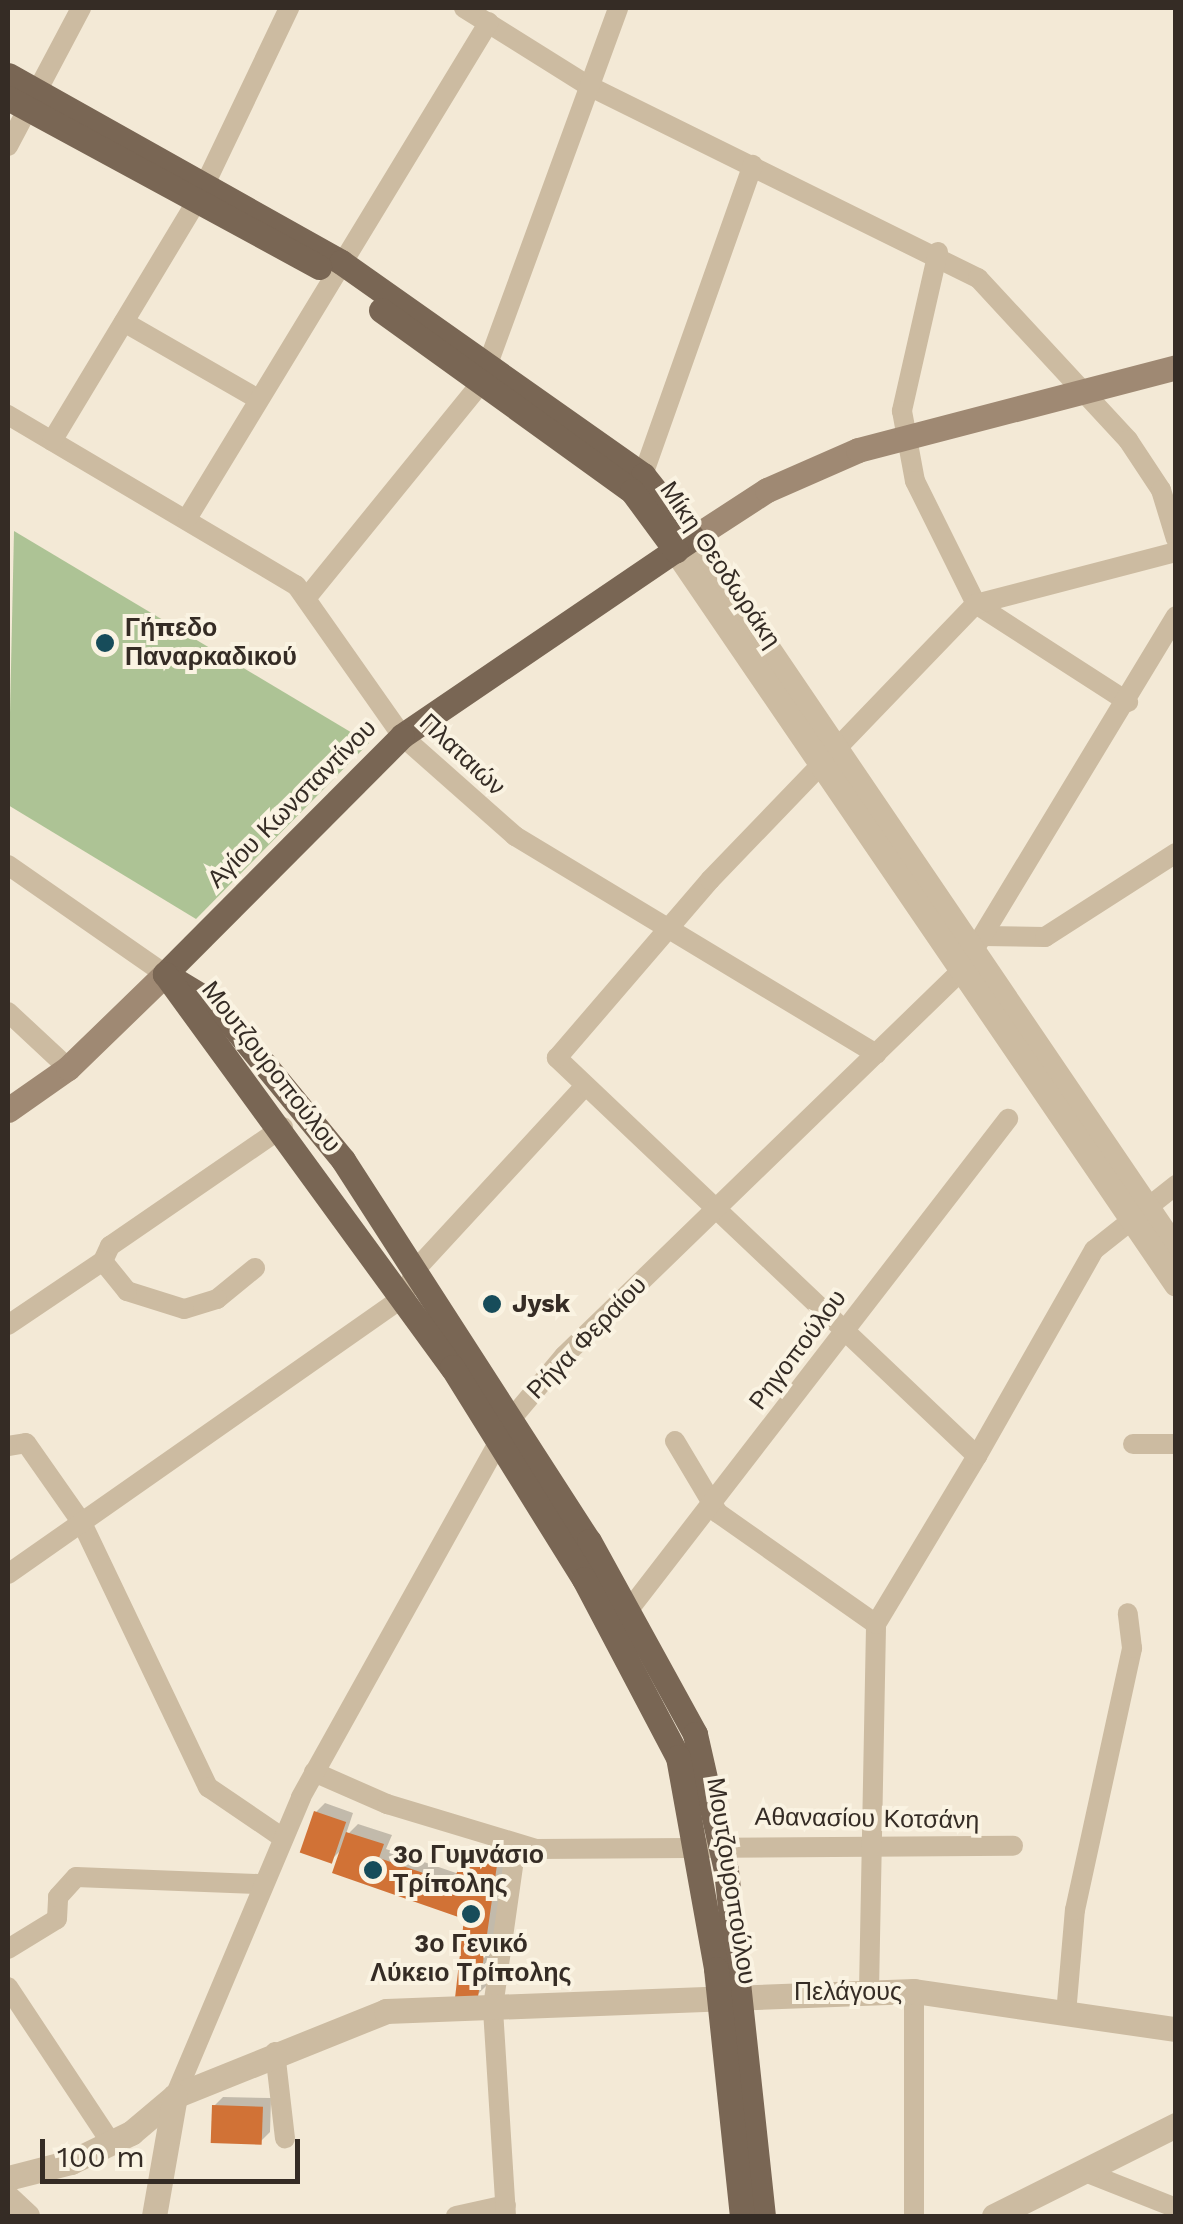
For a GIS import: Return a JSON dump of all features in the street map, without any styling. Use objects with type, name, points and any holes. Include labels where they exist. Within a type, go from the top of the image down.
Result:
[{"type":"main road","name":"Μίκη Θεοδωράκη","points":[[8,75],[24,98],[203,191],[337,269],[485,373],[643,475],[685,544]]},
{"type":"main road","points":[[685,544],[794,477],[902,438],[1090,396],[1176,367]]},
{"type":"main road","name":"Μίκη Θεοδωράκη","points":[[485,373],[639,498],[685,544]]},
{"type":"main road","name":"Αγίου Κωνσταντίνου","points":[[8,1110],[68,1068],[402,736],[685,544]]},
{"type":"main road","name":"Μουτζουροπούλου","points":[[165,974],[180,1006],[283,1127],[500,1442],[669,1739],[709,1844]]},
{"type":"main road","name":"Μουτζουροπούλου","points":[[165,974],[200,991],[254,1045],[416,1268],[628,1611],[705,1757],[709,1844],[764,2216]]},
{"type":"main road","name":"Μουτζουροπούλου","points":[[731,1994],[742,2216]]},
{"type":"street","points":[[8,146],[24,98],[79,8]]},
{"type":"street","points":[[52,441],[203,191],[290,8]]},
{"type":"street","points":[[464,8],[589,86],[938,252],[994,290],[1090,396],[1155,478],[1176,538]]},
{"type":"street","points":[[308,596],[485,373],[618,8]]},
{"type":"street","points":[[188,517],[488,22]]},
{"type":"street","points":[[643,475],[754,165]]},
{"type":"street","points":[[938,252],[916,323],[902,438],[976,604],[1128,702]]},
{"type":"street","points":[[124,322],[258,399]]},
{"type":"street","name":"Πλαταιών","points":[[8,415],[188,517],[308,596],[402,736],[515,836],[670,926],[876,1054]]},
{"type":"street","name":"Μίκη Θεοδωράκη","points":[[685,544],[826,758],[972,954],[1134,1210],[1176,1284]]},
{"type":"street","points":[[977,1456],[842,1333],[716,1210],[581,1090],[557,1058],[670,926],[976,604],[1176,552]]},
{"type":"street","name":"Ρήγα Φεραίου","points":[[8,2178],[112,2144],[174,2096],[262,1884],[314,1772],[512,1418],[972,954],[1128,702],[1176,616]]},
{"type":"street","points":[[972,954],[1045,937],[1176,853]]},
{"type":"street","points":[[8,865],[165,974]]},
{"type":"street","points":[[8,1012],[68,1068]]},
{"type":"street","points":[[8,1574],[403,1297],[416,1268],[581,1090]]},
{"type":"street","name":"Ρηγοπούλου","points":[[628,1611],[1008,1120]]},
{"type":"street","points":[[8,1325],[102,1260],[110,1246],[283,1127]]},
{"type":"street","points":[[869,1991],[868,1843],[876,1624],[977,1456],[1084,1265],[1134,1210],[1176,1185]]},
{"type":"street","name":"Μίκη Θεοδωράκη","points":[[1134,1210],[1176,1250]]},
{"type":"street","points":[[102,1260],[126,1291],[184,1309],[217,1300],[256,1268]]},
{"type":"street","points":[[674,1441],[710,1506],[876,1624]]},
{"type":"street","points":[[17,1444],[82,1523],[208,1787],[283,1838]]},
{"type":"street","points":[[1133,1444],[1176,1444]]},
{"type":"street","points":[[1066,2014],[1086,1851],[1132,1648],[1128,1614]]},
{"type":"street","name":"Αθανασίου Κοτσάνη","points":[[314,1772],[516,1845],[1013,1846]]},
{"type":"street","points":[[456,2216],[506,2211],[494,2008],[516,1845]]},
{"type":"street","points":[[8,1949],[56,1919],[58,1897],[76,1877],[262,1884]]},
{"type":"street","points":[[8,1987],[112,2144]]},
{"type":"street","name":"Πελάγους","points":[[174,2096],[368,2014],[731,1994],[869,1991],[914,1992],[1176,2029]]},
{"type":"street","points":[[914,1992],[914,2216]]},
{"type":"street","points":[[275,2052],[285,2138]]},
{"type":"street","points":[[154,2216],[174,2096]]},
{"type":"street","points":[[994,2216],[1176,2125]]},
{"type":"street","points":[[1085,2172],[1176,2208]]},
{"type":"street","points":[[8,2198],[27,2216]]},
{"type":"green space","name":"Γήπεδο Παναρκαδικού","points":[[14,531],[369,743],[196,919],[8,805]]},
{"type":"building","points":[[314,1811],[346,1822],[332,1864],[300,1853]]},
{"type":"building","points":[[346,1832],[384,1844],[379,1858],[453,1883],[463,1856],[497,1865],[478,1997],[455,1998],[464,1919],[332,1873]]},
{"type":"building","points":[[212,2105],[263,2107],[262,2145],[211,2143]]},
{"type":"place","name":"Γήπεδο Παναρκαδικού","points":[[105,643]]},
{"type":"place","name":"Jysk","points":[[492,1304]]},
{"type":"place","name":"3ο Γυμνάσιο Τρίπολης","points":[[373,1870]]},
{"type":"place","name":"3ο Γενικό Λύκειο Τρίπολης","points":[[471,1914]]}]
